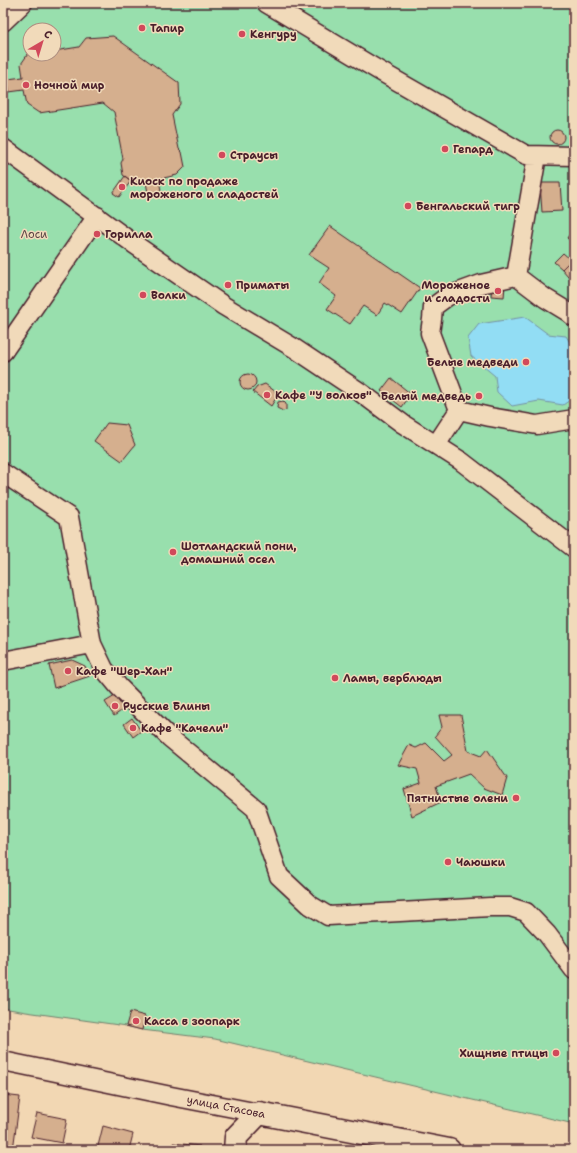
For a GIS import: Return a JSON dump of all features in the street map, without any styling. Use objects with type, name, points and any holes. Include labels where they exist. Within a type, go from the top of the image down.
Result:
[{"type":"street","points":[[3,22],[23,3]]},
{"type":"street","points":[[266,3],[378,70],[526,155],[574,156]]},
{"type":"street","points":[[3,148],[134,244],[224,306],[294,348],[461,461],[574,548]]},
{"type":"street","points":[[516,276],[537,156]]},
{"type":"street","points":[[3,352],[97,216]]},
{"type":"street","points":[[516,276],[545,298],[574,317]]},
{"type":"street","points":[[459,410],[430,333],[433,307],[448,296],[481,284],[516,276]]},
{"type":"street","points":[[436,445],[459,410]]},
{"type":"street","points":[[459,410],[537,425],[574,419]]},
{"type":"street","points":[[3,473],[69,517],[92,644],[104,669],[119,687],[169,737],[256,809],[279,876],[310,905],[328,916],[510,907],[526,912],[547,934],[574,970]]},
{"type":"street","points":[[3,661],[92,644]]},
{"type":"street","name":"улица Стасова","points":[[3,1061],[171,1096],[449,1150]]},
{"type":"street","points":[[235,1150],[236,1137],[259,1113]]},
{"type":"green space","name":"Лоси","points":[[3,3],[574,3],[574,1124],[215,1039],[142,1030],[126,1026],[3,1008]]},
{"type":"water","name":"Белые медведи","points":[[525,317],[548,334],[566,336],[574,349],[574,392],[570,400],[563,405],[539,401],[512,406],[497,392],[495,376],[471,356],[468,338],[479,324]]},
{"type":"building","points":[[113,36],[179,83],[180,104],[172,115],[179,149],[182,152],[185,167],[177,175],[159,179],[161,191],[148,193],[146,182],[134,183],[123,175],[121,163],[123,159],[114,112],[103,103],[39,113],[27,105],[24,90],[9,92],[8,79],[23,77],[21,64],[22,62],[62,62],[62,50],[79,47],[86,38]]},
{"type":"building","points":[[554,130],[560,130],[564,134],[564,140],[560,144],[554,144],[550,140],[550,134]]},
{"type":"building","name":"Киоск по продаже мороженого и сладостей","points":[[125,176],[131,181],[119,197],[113,193]]},
{"type":"building","points":[[540,183],[560,183],[562,211],[542,212]]},
{"type":"building","points":[[330,226],[420,288],[402,314],[385,303],[377,315],[363,306],[350,324],[327,309],[336,296],[319,283],[329,268],[309,255]]},
{"type":"building","points":[[574,228],[574,244],[567,238]]},
{"type":"building","points":[[563,253],[571,260],[562,269],[554,262]]},
{"type":"building","points":[[571,260],[574,264],[574,283],[562,269]]},
{"type":"building","name":"Мороженое и сладости","points":[[492,285],[505,286],[504,297],[491,296]]},
{"type":"building","points":[[248,374],[255,379],[256,382],[251,389],[248,390],[241,385],[240,382],[245,375]]},
{"type":"building","points":[[391,378],[411,394],[402,407],[381,391]]},
{"type":"building","name":"Кафе \"У волков\"","points":[[265,384],[276,392],[276,398],[271,406],[253,392],[257,387]]},
{"type":"building","points":[[283,401],[286,404],[286,410],[283,411],[277,408],[278,402]]},
{"type":"building","points":[[107,423],[127,425],[135,445],[122,461],[94,441]]},
{"type":"building","name":"Кафе \"Шер-Хан\"","points":[[72,660],[85,666],[90,676],[54,688],[49,665]]},
{"type":"building","name":"Русские Блины","points":[[115,696],[124,709],[114,716],[105,702]]},
{"type":"building","points":[[439,715],[461,715],[468,751],[481,756],[487,749],[507,778],[502,795],[484,788],[469,774],[436,786],[441,802],[412,816],[404,789],[421,783],[417,769],[398,765],[409,745],[416,748],[426,743],[444,761],[452,755],[435,736],[442,727]]},
{"type":"building","name":"Кафе \"Качели\"","points":[[132,718],[141,731],[133,737],[124,724]]},
{"type":"building","name":"Касса в зоопарк","points":[[130,1012],[145,1016],[142,1030],[126,1026]]},
{"type":"building","points":[[3,1095],[20,1097],[13,1150],[3,1150]]},
{"type":"building","points":[[37,1113],[67,1119],[62,1143],[31,1137]]},
{"type":"building","points":[[103,1126],[133,1134],[129,1150],[97,1150]]},
{"type":"building","points":[[173,1143],[200,1146],[199,1150],[172,1150]]},
{"type":"place","name":"Тапир","points":[[142,28]]},
{"type":"place","name":"Кенгуру","points":[[242,34]]},
{"type":"place","name":"Ночной мир","points":[[26,85]]},
{"type":"place","name":"Гепард","points":[[445,149]]},
{"type":"place","name":"Страусы","points":[[222,155]]},
{"type":"place","name":"Киоск по продаже мороженого и сладостей","points":[[122,187]]},
{"type":"place","name":"Бенгальский тигр","points":[[408,206]]},
{"type":"place","name":"Горилла","points":[[97,234]]},
{"type":"place","name":"Приматы","points":[[228,285]]},
{"type":"place","name":"Мороженое и сладости","points":[[498,291]]},
{"type":"place","name":"Волки","points":[[143,295]]},
{"type":"place","name":"Белые медведи","points":[[526,362]]},
{"type":"place","name":"Кафе \"У волков\"","points":[[267,395]]},
{"type":"place","name":"Белый медведь","points":[[479,396]]},
{"type":"place","name":"Шотландский пони, домашний осел","points":[[173,552]]},
{"type":"place","name":"Кафе \"Шер-Хан\"","points":[[68,671]]},
{"type":"place","name":"Ламы, верблюды","points":[[335,678]]},
{"type":"place","name":"Русские Блины","points":[[115,706]]},
{"type":"place","name":"Кафе \"Качели\"","points":[[133,728]]},
{"type":"place","name":"Пятнистые олени","points":[[516,798]]},
{"type":"place","name":"Чаюшки","points":[[448,862]]},
{"type":"place","name":"Касса в зоопарк","points":[[136,1021]]},
{"type":"place","name":"Хищные птицы","points":[[556,1053]]}]
